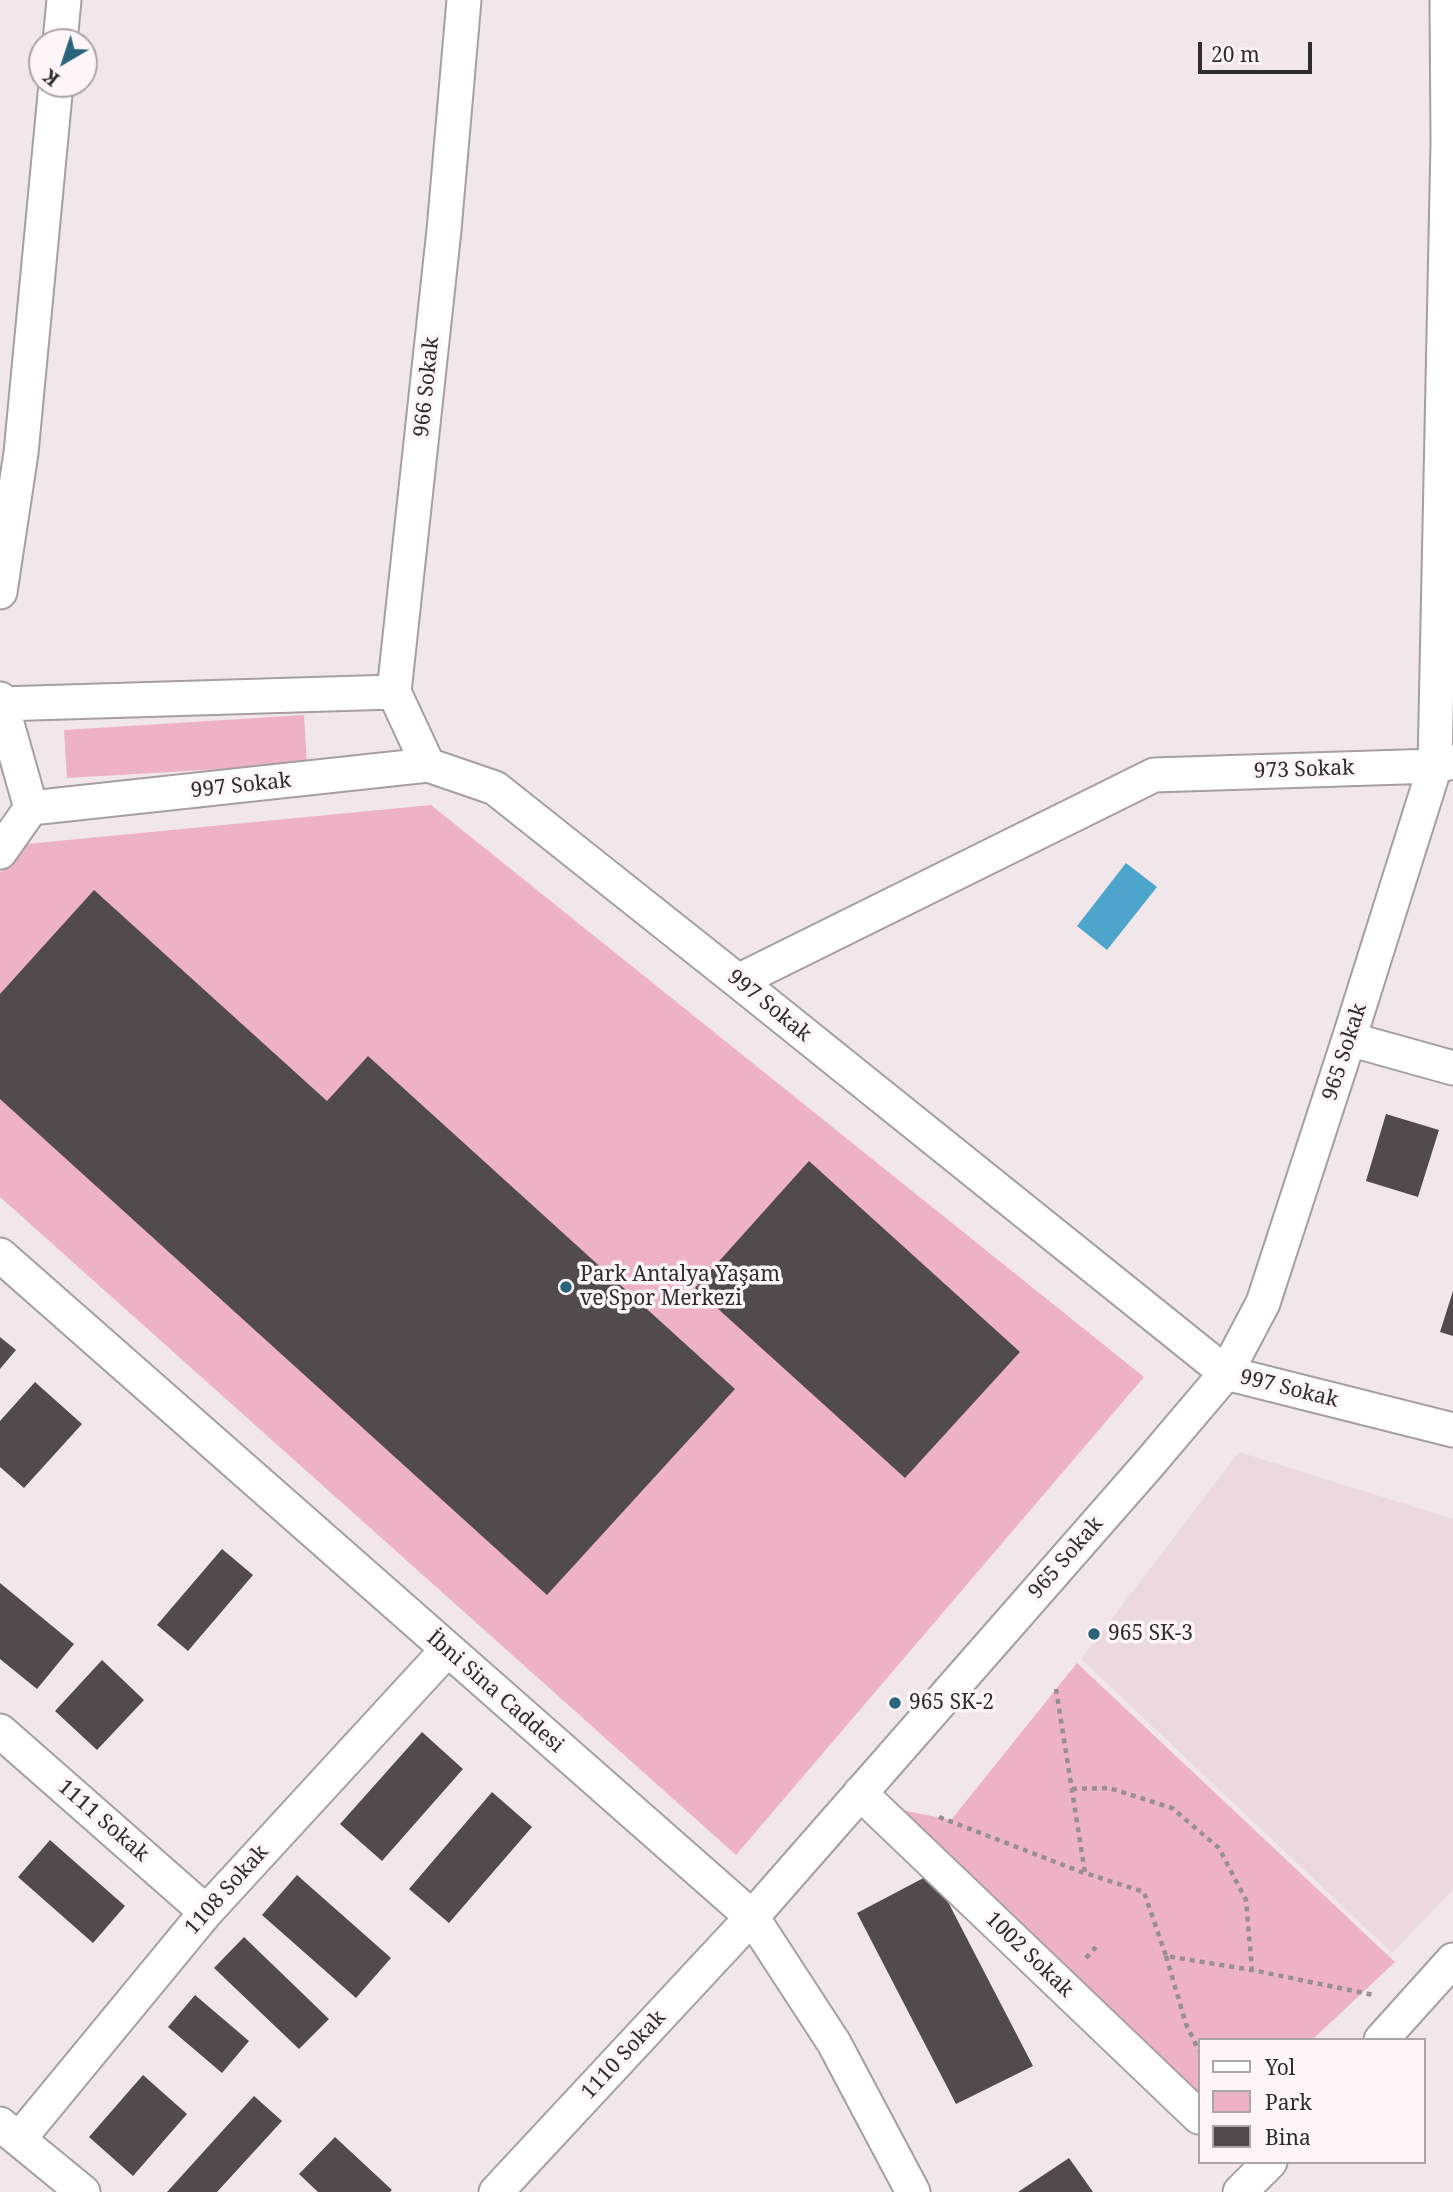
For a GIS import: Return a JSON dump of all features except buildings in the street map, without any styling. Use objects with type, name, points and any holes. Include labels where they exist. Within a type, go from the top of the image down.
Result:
[{"type":"street","points":[[61,28],[64,0]]},
{"type":"street","name":"966 Sokak","points":[[394,692],[444,230],[464,0]]},
{"type":"street","name":"965 Sokak","points":[[752,1917],[1226,1373],[1263,1303],[1349,1039],[1444,764],[1450,144],[1447,0]]},
{"type":"street","points":[[0,592],[21,453],[14,383],[54,98]]},
{"type":"street","points":[[0,852],[31,808],[0,702],[394,692],[428,765]]},
{"type":"street","name":"973 Sokak","points":[[738,981],[1154,775],[1444,764]]},
{"type":"street","name":"997 Sokak","points":[[31,808],[428,765],[495,788],[1226,1373],[1453,1430]]},
{"type":"street","points":[[1349,1039],[1453,1068]]},
{"type":"street","name":"İbni Sina Caddesi","points":[[2,1261],[752,1917],[834,2043],[913,2192]]},
{"type":"street","name":"1108 Sokak","points":[[10,2132],[206,1912],[447,1650]]},
{"type":"street","name":"1111 Sokak","points":[[0,1731],[206,1912]]},
{"type":"street","name":"1002 Sokak","points":[[860,1793],[1198,2116]]},
{"type":"street","name":"1110 Sokak","points":[[496,2192],[752,1917]]},
{"type":"street","points":[[1383,2038],[1453,1961]]},
{"type":"street","points":[[10,2132],[83,2192]]},
{"type":"path","points":[[1056,1689],[1085,1873]]},
{"type":"path","points":[[1072,1789],[1109,1788],[1172,1808],[1219,1848],[1246,1900],[1252,1970]]},
{"type":"path","points":[[950,1820],[1085,1873],[1144,1892],[1186,2024],[1198,2050]]},
{"type":"path","points":[[1166,1956],[1363,1992]]},
{"type":"shaded area","points":[[1239,1452],[1453,1519],[1453,1890],[1392,1953],[1081,1659]]},
{"type":"green space","points":[[304,715],[307,764],[67,778],[64,730]]},
{"type":"green space","name":"Park Antalya Yaşam ve Spor Merkezi","points":[[431,805],[1144,1377],[736,1855],[0,1197],[0,873],[16,845]]},
{"type":"green space","points":[[1077,1663],[1395,1962],[1314,2038],[1198,2038],[1198,2098],[902,1810],[951,1820]]},
{"type":"water","points":[[1126,863],[1157,887],[1107,950],[1077,926]]},
{"type":"place","name":"Park Antalya Yaşam ve Spor Merkezi","points":[[566,1287]]},
{"type":"place","name":"965 SK-3","points":[[1094,1634]]},
{"type":"place","name":"965 SK-2","points":[[895,1703]]}]
